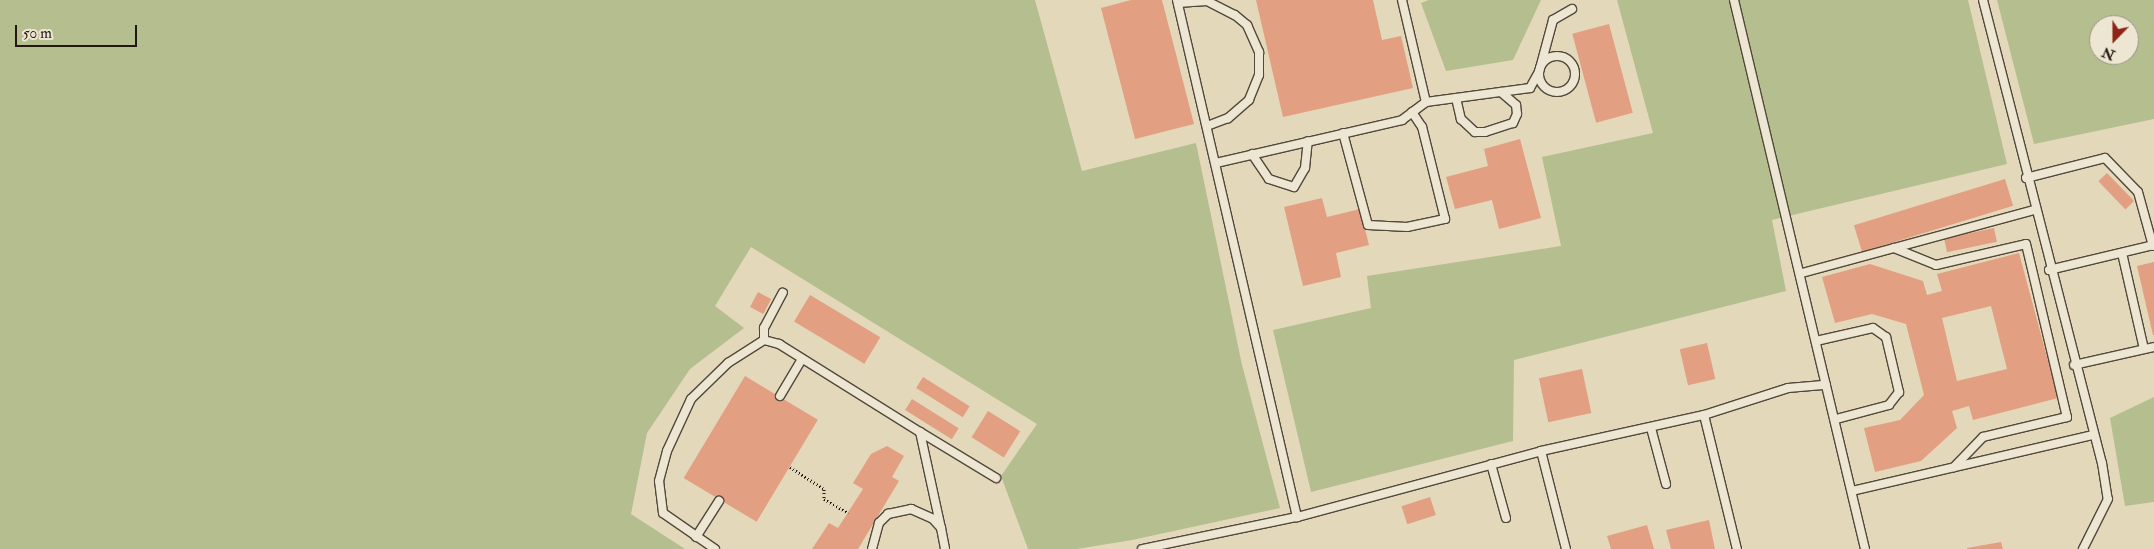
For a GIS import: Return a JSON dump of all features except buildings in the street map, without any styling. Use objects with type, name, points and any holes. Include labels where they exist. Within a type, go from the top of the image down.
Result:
[{"type":"lane","points":[[1402,0],[1426,102]]},
{"type":"lane","points":[[1734,0],[1802,273],[1826,385],[1836,419],[1865,549]]},
{"type":"lane","points":[[1983,0],[2108,500],[2083,549]]},
{"type":"lane","points":[[1207,126],[1228,118],[1249,100],[1260,76],[1259,52],[1247,25],[1235,14],[1207,1],[1178,1],[1296,517]]},
{"type":"lane","points":[[1216,163],[1402,120],[1426,102],[1530,88],[1539,72],[1549,58],[1561,56],[1571,62],[1576,74],[1572,85],[1557,92],[1542,83],[1539,72],[1553,20],[1572,9]]},
{"type":"lane","points":[[1456,98],[1461,119],[1476,132],[1485,132],[1513,123],[1517,114],[1516,105],[1502,92]]},
{"type":"lane","points":[[1343,133],[1368,225],[1407,227],[1445,219],[1422,127],[1412,112]]},
{"type":"lane","points":[[1252,154],[1269,179],[1294,187],[1305,168],[1308,141]]},
{"type":"lane","points":[[2026,178],[2104,158],[2138,192],[2154,245],[2049,270]]},
{"type":"lane","points":[[1802,273],[2034,210]]},
{"type":"lane","points":[[1894,248],[1936,265],[2026,244],[2067,417],[1983,437],[1954,467]]},
{"type":"lane","points":[[2122,253],[2144,349]]},
{"type":"lane","points":[[764,340],[764,328],[783,293]]},
{"type":"lane","points":[[1816,341],[1873,328],[1886,337],[1899,392],[1889,405],[1836,419]]},
{"type":"lane","points":[[764,340],[802,358],[996,478]]},
{"type":"lane","points":[[716,549],[670,520],[660,504],[667,451],[691,399],[708,380],[764,340]]},
{"type":"lane","points":[[2074,365],[2154,347]]},
{"type":"lane","points":[[780,396],[802,358]]},
{"type":"lane","points":[[1142,549],[1296,517],[1541,451],[1704,415],[1788,388],[1826,385]]},
{"type":"lane","points":[[1704,415],[1737,549]]},
{"type":"lane","points":[[1651,428],[1666,484]]},
{"type":"lane","points":[[920,432],[944,549]]},
{"type":"lane","points":[[1852,491],[2093,435]]},
{"type":"lane","points":[[1541,451],[1566,549]]},
{"type":"lane","points":[[1491,464],[1506,518]]},
{"type":"lane","points":[[696,537],[719,501]]},
{"type":"lane","points":[[872,549],[879,523],[899,510],[923,512],[941,528]]},
{"type":"path","points":[[790,467],[824,489],[824,499],[848,513]]},
{"type":"green space","points":[[0,0],[1035,0],[1082,171],[1196,143],[1242,365],[1280,508],[1132,540],[1077,549],[1028,549],[1001,476],[1037,424],[751,247],[715,306],[744,328],[690,369],[647,433],[631,514],[685,549],[0,549]]},
{"type":"green space","points":[[1429,0],[1541,0],[1513,60],[1446,71],[1421,3]]},
{"type":"green space","points":[[1617,0],[1968,0],[2007,164],[1772,220],[1786,291],[1514,360],[1513,441],[1311,492],[1273,330],[1371,308],[1367,276],[1561,246],[1542,157],[1653,133]]},
{"type":"green space","points":[[1997,0],[2154,0],[2154,119],[2034,144]]},
{"type":"green space","points":[[2154,397],[2154,502],[2125,506],[2110,418]]}]
